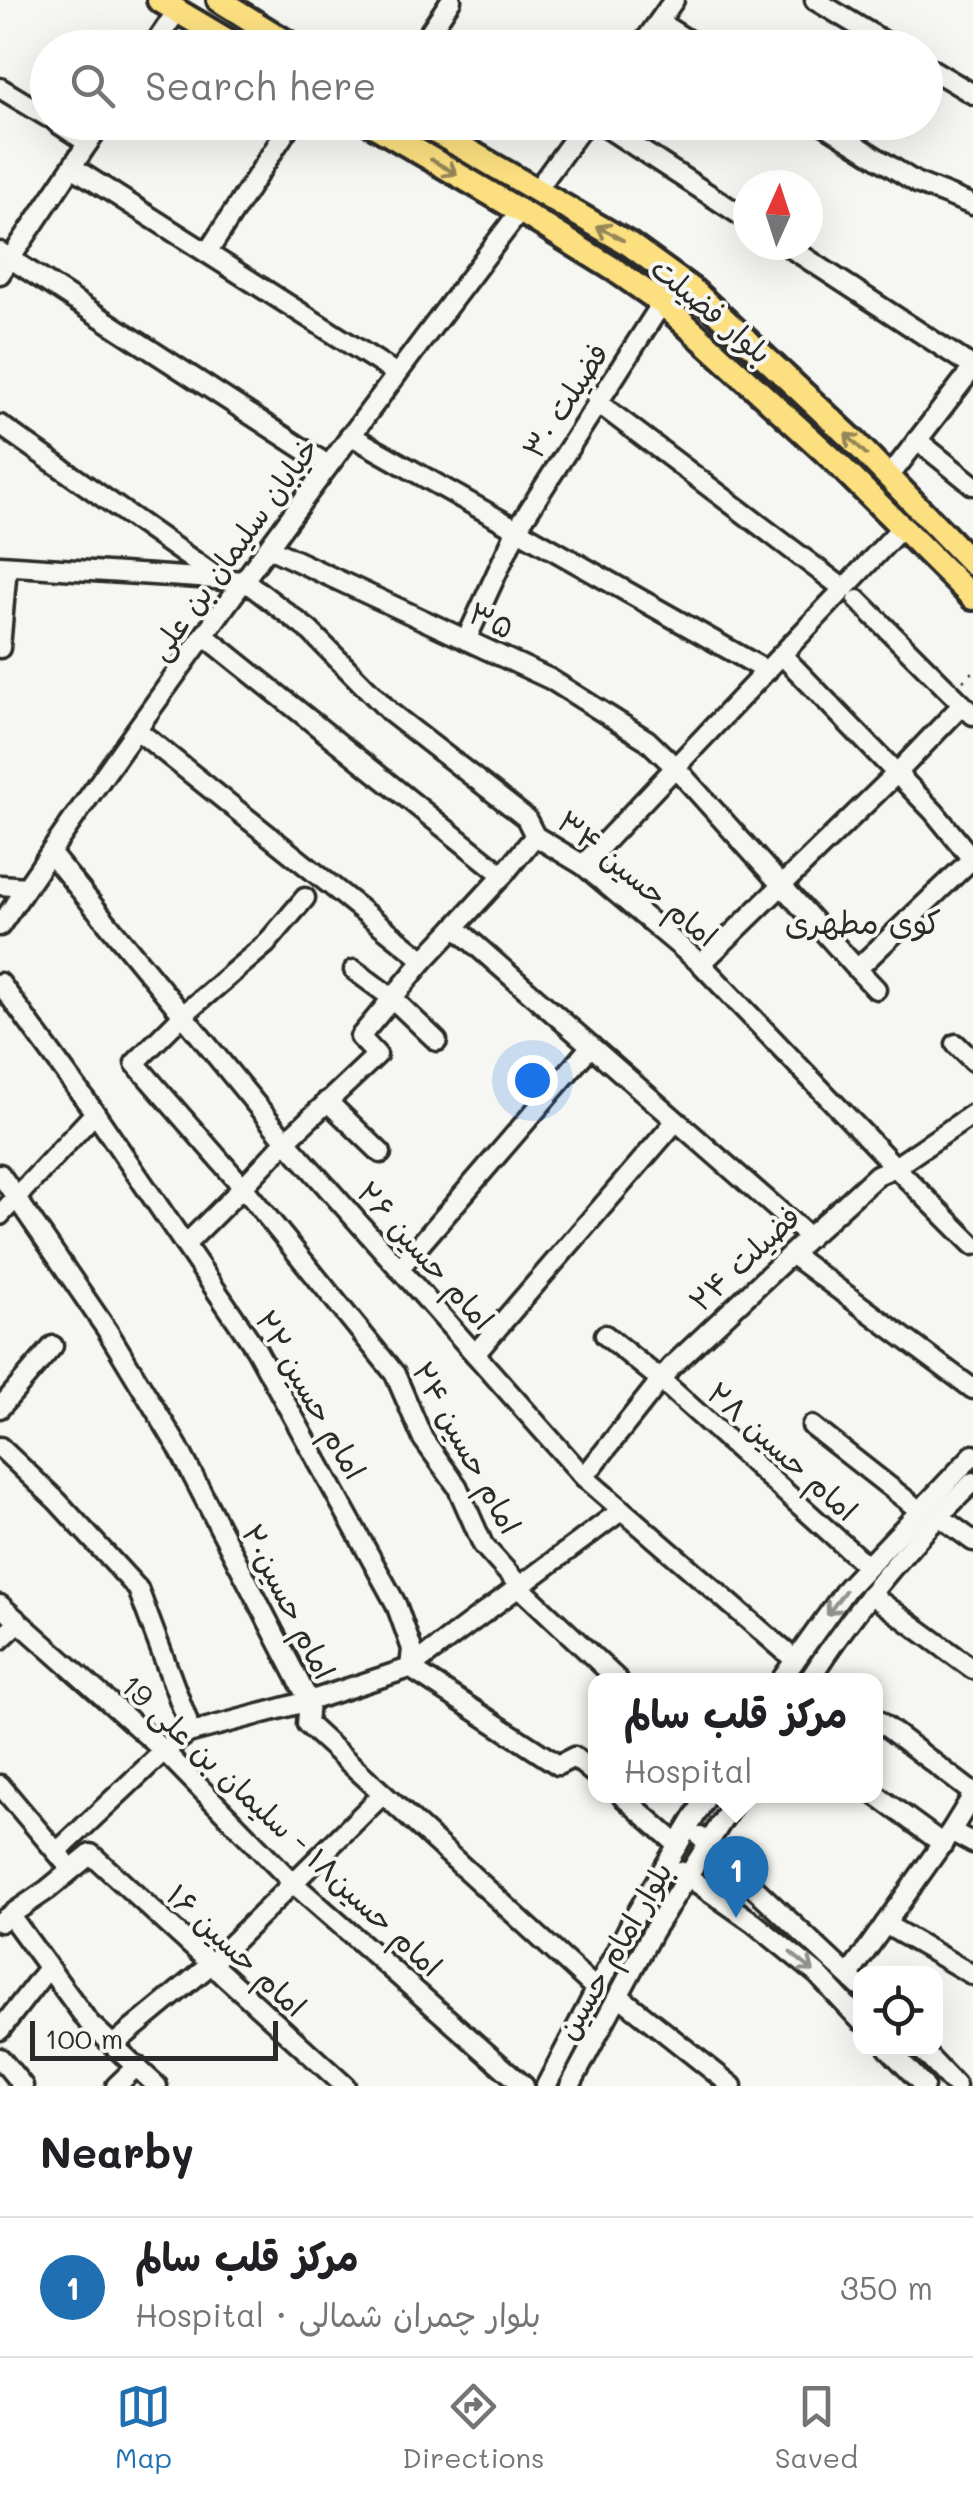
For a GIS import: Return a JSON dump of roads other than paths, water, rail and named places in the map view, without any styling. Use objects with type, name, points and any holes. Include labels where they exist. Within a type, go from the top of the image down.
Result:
[{"type":"main road","points":[[219,0],[267,30]]},
{"type":"main road","points":[[173,4],[213,30]]},
{"type":"main road","name":"بلوار فضیلت","points":[[398,140],[615,270],[662,303],[903,526],[973,598]]},
{"type":"main road","name":"بلوار فضیلت","points":[[449,140],[629,244],[694,290],[853,440],[973,564]]},
{"type":"main road","points":[[708,344],[728,322]]},
{"type":"street","points":[[431,30],[451,0]]},
{"type":"street","points":[[652,30],[674,0]]},
{"type":"street","points":[[814,0],[865,30]]},
{"type":"street","points":[[161,30],[173,4]]},
{"type":"street","points":[[658,22],[671,30]]},
{"type":"street","points":[[943,76],[973,94]]},
{"type":"street","points":[[0,88],[30,107]]},
{"type":"street","points":[[83,140],[88,143]]},
{"type":"street","points":[[90,140],[3,262],[328,465]]},
{"type":"street","points":[[207,253],[280,140]]},
{"type":"street","points":[[536,192],[573,140]]},
{"type":"street","points":[[626,140],[733,210]]},
{"type":"street","points":[[848,140],[917,184],[973,205]]},
{"type":"street","points":[[72,167],[396,374]]},
{"type":"street","name":"خیابان سلیمان بن علی","points":[[0,926],[350,434],[520,212]]},
{"type":"street","points":[[809,260],[973,368],[967,388],[917,440],[889,477]]},
{"type":"street","name":"فضیلت ۳۰","points":[[466,640],[517,529],[662,303]]},
{"type":"street","points":[[597,402],[851,594],[968,710],[897,773],[700,964]]},
{"type":"street","points":[[0,425],[221,580]]},
{"type":"street","points":[[350,434],[767,671]]},
{"type":"street","points":[[917,440],[973,485]]},
{"type":"street","points":[[583,865],[782,655],[851,594],[903,526]]},
{"type":"street","name":"۳۵","points":[[269,548],[550,680],[646,740],[876,988]]},
{"type":"street","points":[[0,648],[4,566],[245,580]]},
{"type":"street","name":"امام حسین ۳۴","points":[[245,580],[310,631],[390,713],[526,818],[536,836],[583,865],[700,964],[973,1245]]},
{"type":"street","points":[[205,636],[503,875]]},
{"type":"street","points":[[782,655],[934,812],[973,860],[857,969]]},
{"type":"street","points":[[137,730],[424,960]]},
{"type":"street","points":[[185,1245],[377,1055],[360,1037],[536,836]]},
{"type":"street","name":"امام حسین ۲۶","points":[[50,853],[286,1141],[584,1477],[794,1660]]},
{"type":"street","points":[[0,885],[26,887]]},
{"type":"street","points":[[184,1016],[266,944],[304,898]]},
{"type":"street","points":[[455,927],[808,1237]]},
{"type":"street","points":[[354,970],[392,998],[437,1041]]},
{"type":"street","name":"امام حسین ۲۲","points":[[0,983],[96,1112],[256,1349],[396,1604],[412,1649],[410,1668]]},
{"type":"street","name":"امام حسین ۲۴","points":[[184,1016],[136,1062],[396,1374],[424,1439],[457,1486],[483,1545],[611,1673]]},
{"type":"street","points":[[956,1044],[973,1062]]},
{"type":"street","points":[[399,1269],[591,1046]]},
{"type":"street","points":[[328,1101],[381,1153]]},
{"type":"street","points":[[0,1215],[96,1112]]},
{"type":"street","name":"فضیلت ۲۴","points":[[584,1477],[671,1366],[808,1237],[877,1175],[895,1168],[973,1114]]},
{"type":"street","points":[[475,1354],[676,1121]]},
{"type":"street","name":"امام حسین۲۰","points":[[0,1174],[107,1330],[178,1447],[309,1701],[307,1724],[597,1990]]},
{"type":"street","points":[[791,1254],[973,1389]]},
{"type":"street","name":"امام حسین ۲۸","points":[[605,1335],[661,1380],[867,1566]]},
{"type":"street","points":[[0,1408],[53,1346]]},
{"type":"street","points":[[812,1426],[919,1510]]},
{"type":"street","points":[[0,1447],[57,1501],[138,1589],[188,1734]]},
{"type":"street","points":[[786,1673],[847,1588],[973,1454]]},
{"type":"street","points":[[819,1673],[837,1637],[870,1594],[973,1482]]},
{"type":"street","points":[[57,1852],[188,1734],[410,1668],[622,1510]]},
{"type":"street","points":[[939,1516],[973,1541]]},
{"type":"street","points":[[870,1594],[973,1669]]},
{"type":"street","name":"امام حسین۱۸ - سلیمان بن علی 19","points":[[0,1605],[164,1752],[293,1883],[524,2086]]},
{"type":"street","points":[[0,1640],[19,1622]]},
{"type":"street","points":[[410,1668],[558,1766],[574,1757],[588,1768]]},
{"type":"street","points":[[862,1966],[885,1924],[947,1838],[973,1794],[883,1723]]},
{"type":"street","points":[[0,1785],[72,1870],[5,1919],[89,2023],[158,2086]]},
{"type":"street","points":[[114,2046],[210,1964],[383,1794]]},
{"type":"street","points":[[883,1799],[947,1838],[973,1843]]},
{"type":"street","points":[[630,1803],[678,1844]]},
{"type":"street","points":[[546,2086],[632,1920],[703,1803]]},
{"type":"street","name":"بلوار امام حسین","points":[[570,2086],[653,1931],[734,1803]]},
{"type":"street","points":[[689,1828],[853,1980]]},
{"type":"street","name":"امام حسین ۱۶","points":[[72,1870],[91,1854],[345,2086]]},
{"type":"street","points":[[668,1862],[817,1974],[853,2013]]},
{"type":"street","points":[[885,1924],[973,1975]]},
{"type":"street","points":[[0,2030],[48,1968]]},
{"type":"street","points":[[618,1996],[732,2086]]},
{"type":"street","points":[[896,2056],[924,2086]]},
{"type":"street","points":[[928,2056],[956,2086]]},
{"type":"street","points":[[0,2058],[24,2086]]},
{"type":"street","points":[[116,2086],[136,2066]]},
{"type":"place","name":"مرکز قلب سالم","points":[[736,1918]]},
{"type":"district","name":"کوی مطهری","points":[[863,923]]}]
